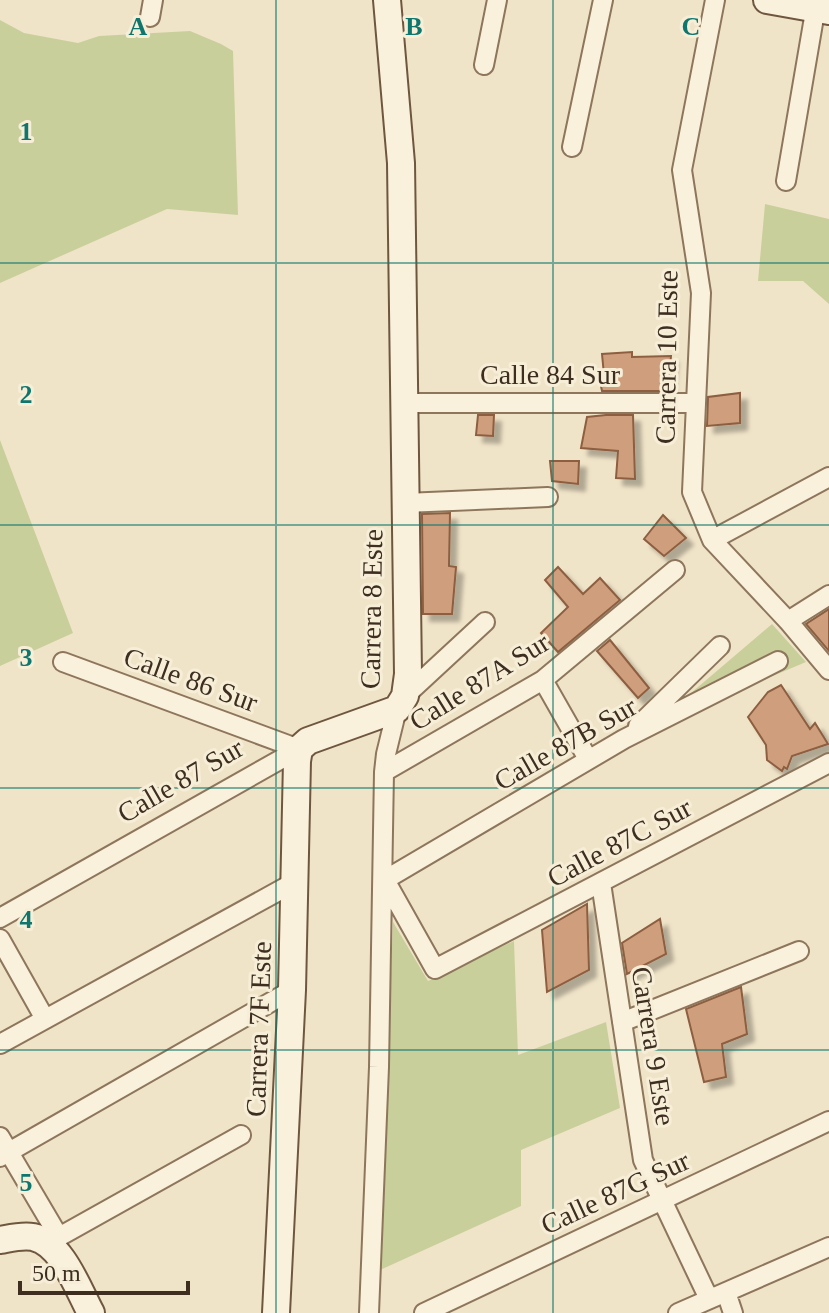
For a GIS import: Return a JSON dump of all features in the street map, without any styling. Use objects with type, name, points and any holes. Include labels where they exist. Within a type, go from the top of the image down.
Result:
[{"type":"street","name":"Carrera 8 Este","points":[[369,1313],[379,1067],[384,772],[408,674],[401,163],[387,0]]},
{"type":"street","points":[[484,65],[497,0]]},
{"type":"street","points":[[572,147],[603,0]]},
{"type":"street","name":"Carrera 10 Este","points":[[715,0],[682,170],[701,293],[692,492],[712,540],[829,670]]},
{"type":"street","points":[[767,0],[820,6],[786,181]]},
{"type":"street","name":"Calle 84 Sur","points":[[404,403],[695,403]]},
{"type":"street","points":[[712,540],[829,477]]},
{"type":"street","points":[[405,503],[548,497]]},
{"type":"street","name":"Calle 87A Sur","points":[[384,772],[543,680],[675,570]]},
{"type":"street","points":[[788,621],[829,595]]},
{"type":"street","name":"Calle 87 Sur","points":[[0,918],[299,749],[308,741],[401,703],[485,622]]},
{"type":"street","points":[[624,739],[720,646]]},
{"type":"street","name":"Calle 87B Sur","points":[[384,880],[588,759],[778,661]]},
{"type":"street","name":"Calle 86 Sur","points":[[63,662],[299,749]]},
{"type":"street","points":[[543,680],[588,759]]},
{"type":"street","name":"Carrera 7F Este","points":[[276,1313],[292,990],[299,749]]},
{"type":"street","name":"Calle 87C Sur","points":[[384,880],[435,969],[829,763]]},
{"type":"street","points":[[0,1044],[295,882]]},
{"type":"street","name":"Carrera 9 Este","points":[[601,883],[643,1160],[662,1200],[717,1295],[733,1313]]},
{"type":"street","points":[[0,939],[45,1019]]},
{"type":"street","points":[[622,1022],[799,951]]},
{"type":"street","points":[[91,1313],[3,1149],[292,990]]},
{"type":"street","name":"Calle 87G Sur","points":[[424,1313],[829,1121]]},
{"type":"street","points":[[0,1240],[17,1236],[54,1240],[241,1135]]},
{"type":"street","points":[[678,1313],[829,1247]]},
{"type":"green space","points":[[0,20],[24,33],[78,43],[99,36],[190,31],[233,51],[238,215],[167,209],[0,283]]},
{"type":"green space","points":[[765,204],[829,219],[829,304],[803,281],[758,281]]},
{"type":"green space","points":[[0,440],[73,633],[0,666]]},
{"type":"green space","points":[[772,624],[806,662],[650,728]]},
{"type":"green space","points":[[393,922],[428,981],[514,941],[518,1055],[606,1022],[620,1108],[521,1150],[521,1206],[380,1270]]},
{"type":"building","points":[[632,352],[632,357],[671,356],[668,385],[661,384],[662,391],[602,391],[599,377],[604,375],[602,354]]},
{"type":"building","points":[[740,393],[740,423],[707,426],[708,397]]},
{"type":"building","points":[[478,415],[494,415],[493,436],[476,435]]},
{"type":"building","points":[[633,415],[635,479],[616,478],[618,451],[581,448],[587,417]]},
{"type":"building","points":[[550,461],[579,461],[578,484],[552,481]]},
{"type":"building","points":[[450,513],[449,566],[456,567],[452,614],[423,614],[422,514]]},
{"type":"building","points":[[663,515],[686,538],[664,556],[644,539]]},
{"type":"building","points":[[558,567],[583,594],[600,578],[620,600],[558,652],[541,633],[568,607],[545,580]]},
{"type":"building","points":[[829,609],[829,651],[806,624]]},
{"type":"building","points":[[610,640],[649,688],[638,698],[597,651]]},
{"type":"building","points":[[781,685],[810,729],[815,723],[828,744],[792,756],[787,769],[784,767],[782,771],[767,760],[766,745],[748,717],[768,692]]},
{"type":"building","points":[[587,904],[589,970],[547,992],[542,930]]},
{"type":"building","points":[[660,919],[666,954],[627,974],[622,943]]},
{"type":"building","points":[[741,987],[747,1034],[722,1044],[726,1077],[704,1082],[686,1009]]}]
